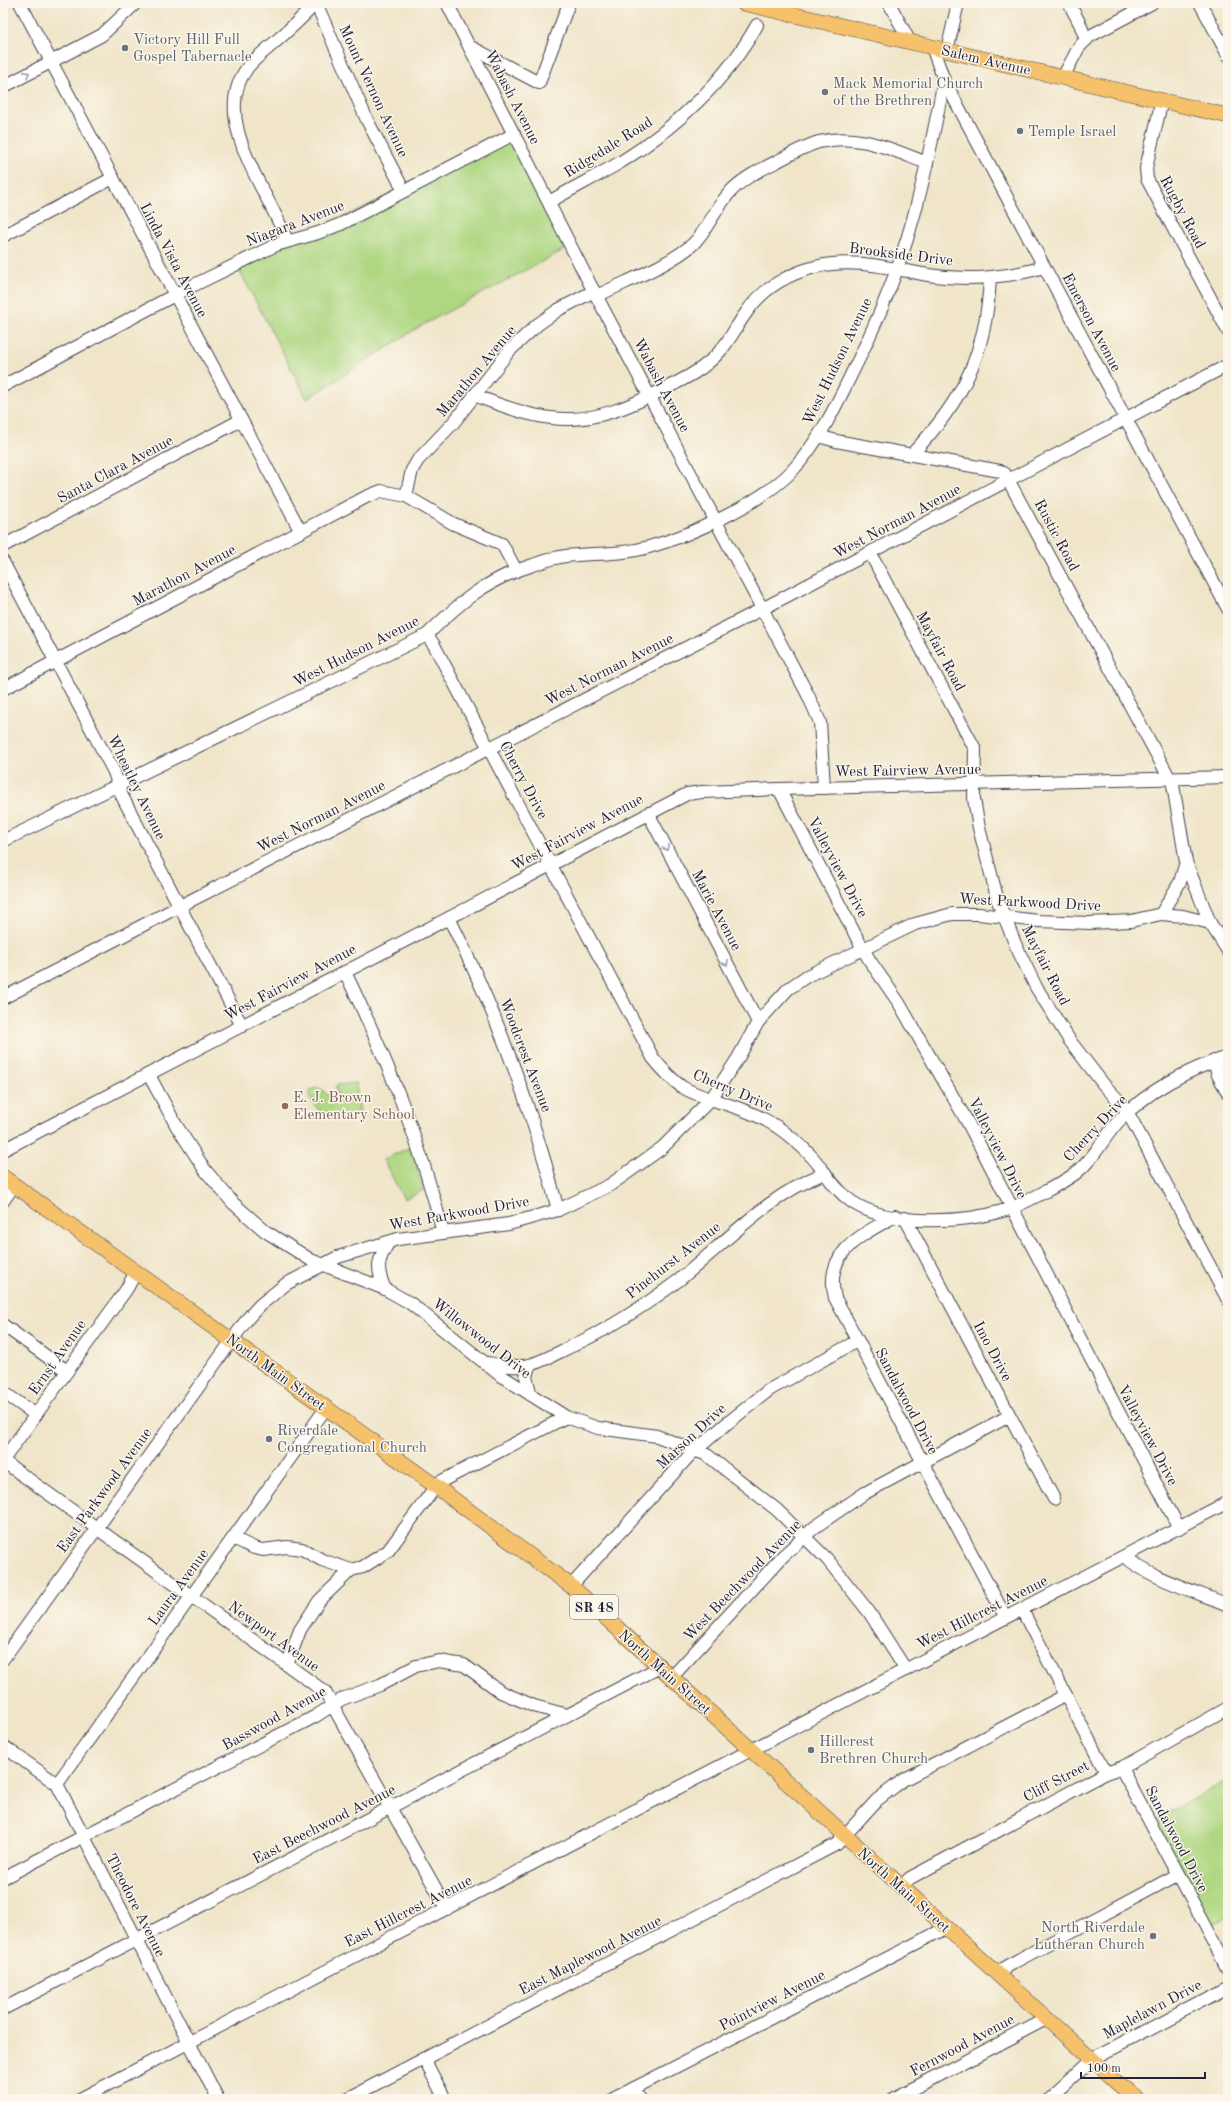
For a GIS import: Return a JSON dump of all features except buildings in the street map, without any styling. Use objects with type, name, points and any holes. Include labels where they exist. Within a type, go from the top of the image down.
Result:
[{"type":"main road","name":"Salem Avenue","points":[[743,3],[1228,116]]},
{"type":"main road","name":"North Main Street","points":[[9,1181],[435,1486],[571,1586],[1135,2099]]},
{"type":"street","name":"Linda Vista Avenue","points":[[20,3],[301,532]]},
{"type":"street","points":[[3,87],[106,32],[136,3]]},
{"type":"street","points":[[287,241],[280,222],[237,131],[233,108],[234,98],[236,89],[248,66],[316,3]]},
{"type":"street","name":"Mount Vernon Avenue","points":[[316,3],[366,120],[404,191]]},
{"type":"street","name":"Wabash Avenue","points":[[447,3],[596,293],[817,714],[822,734],[824,788]]},
{"type":"street","points":[[469,46],[539,83],[569,3]]},
{"type":"street","points":[[889,3],[910,42]]},
{"type":"street","points":[[940,49],[958,3]]},
{"type":"street","points":[[1069,3],[1080,24],[1086,40]]},
{"type":"street","points":[[1063,77],[1079,47],[1090,36],[1152,3]]},
{"type":"street","points":[[1200,3],[1228,55]]},
{"type":"street","name":"Ridgedale Road","points":[[549,202],[621,162],[674,123],[735,60],[757,25]]},
{"type":"street","name":"Emerson Avenue","points":[[940,49],[944,80],[1228,609]]},
{"type":"street","name":"West Hudson Avenue","points":[[3,841],[427,635],[459,603],[490,582],[516,570],[565,556],[621,553],[646,548],[687,534],[716,520],[755,499],[776,485],[791,471],[819,436],[859,359],[896,269],[913,220],[928,163],[944,80]]},
{"type":"street","name":"Rugby Road","points":[[1162,100],[1146,168],[1147,179],[1228,331]]},
{"type":"street","name":"Niagara Avenue","points":[[3,386],[175,295],[287,241],[329,229],[514,134]]},
{"type":"street","name":"Marathon Avenue","points":[[3,690],[366,497],[381,491],[406,496],[412,470],[418,460],[454,422],[505,356],[523,338],[558,310],[670,260],[687,249],[704,232],[725,198],[738,184],[758,172],[803,148],[831,139],[856,139],[870,142],[928,163]]},
{"type":"street","points":[[3,236],[113,178]]},
{"type":"street","name":"Brookside Drive","points":[[474,395],[520,413],[558,419],[579,419],[610,413],[651,396],[688,377],[703,367],[721,350],[754,303],[766,291],[788,277],[816,266],[839,263],[866,264],[944,277],[990,277],[1044,266]]},
{"type":"street","points":[[911,455],[941,424],[964,387],[974,364],[986,324],[989,304],[990,277]]},
{"type":"street","name":"West Norman Avenue","points":[[3,998],[762,609],[1126,419],[1228,364]]},
{"type":"street","name":"Santa Clara Avenue","points":[[3,546],[241,420]]},
{"type":"street","points":[[819,436],[836,441],[1000,472],[1005,474],[1009,480]]},
{"type":"street","name":"Rustic Road","points":[[1009,480],[1171,779],[1186,862],[1210,923],[1228,951]]},
{"type":"street","points":[[406,496],[454,524],[502,544],[516,570]]},
{"type":"street","name":"Mayfair Road","points":[[870,553],[974,745],[976,754],[974,800],[979,828],[998,901],[1016,946],[1044,1001],[1070,1041],[1128,1113],[1228,1300]]},
{"type":"street","name":"Wheatley Avenue","points":[[3,562],[114,772],[122,796],[242,1026]]},
{"type":"street","name":"Cherry Drive","points":[[427,635],[434,645],[653,1058],[678,1084],[695,1094],[744,1110],[774,1125],[799,1143],[852,1202],[875,1213],[900,1217],[946,1220],[996,1212],[1012,1207],[1063,1182],[1077,1172],[1086,1164],[1117,1123],[1163,1087],[1192,1071],[1228,1057]]},
{"type":"street","name":"West Fairview Avenue","points":[[3,1150],[680,797],[694,793],[779,789],[975,785],[1228,777]]},
{"type":"street","name":"Valleyview Drive","points":[[779,789],[862,948],[899,1003],[938,1068],[1012,1207],[1178,1528]]},
{"type":"street","name":"Marie Avenue","points":[[648,813],[758,1022]]},
{"type":"street","points":[[1161,914],[1180,882],[1186,862]]},
{"type":"street","name":"West Parkwood Drive","points":[[232,1340],[256,1309],[273,1293],[286,1284],[324,1265],[362,1249],[389,1242],[509,1224],[558,1210],[610,1185],[647,1160],[684,1128],[711,1099],[738,1058],[758,1022],[781,995],[802,978],[902,929],[929,919],[952,914],[979,914],[1039,921],[1090,924],[1130,920],[1161,914],[1183,916],[1210,923]]},
{"type":"street","name":"Woodcrest Avenue","points":[[449,918],[471,961],[511,1058],[535,1124],[558,1210]]},
{"type":"street","points":[[345,972],[381,1047],[399,1092],[433,1192],[443,1233]]},
{"type":"street","points":[[1214,1062],[1218,1075],[1228,1093]]},
{"type":"street","name":"Willowwood Drive","points":[[149,1075],[193,1153],[220,1189],[265,1231],[311,1260],[385,1289],[424,1313],[469,1351],[487,1363],[500,1376],[566,1417],[598,1428],[657,1436],[706,1455],[751,1488],[805,1536],[846,1582],[869,1612],[906,1670]]},
{"type":"street","name":"Pinehurst Avenue","points":[[487,1363],[507,1366],[529,1365],[581,1342],[627,1316],[679,1279],[766,1207],[807,1180],[825,1173]]},
{"type":"street","points":[[3,1201],[9,1181]]},
{"type":"street","name":"Sandalwood Drive","points":[[900,1217],[849,1245],[842,1252],[834,1267],[833,1285],[835,1298],[1006,1618]]},
{"type":"street","name":"Imo Drive","points":[[900,1217],[1054,1499]]},
{"type":"street","points":[[385,1289],[379,1275],[379,1263],[382,1253],[389,1242]]},
{"type":"street","name":"Ernst Avenue","points":[[3,1461],[126,1290],[136,1272]]},
{"type":"street","points":[[3,1325],[67,1371]]},
{"type":"street","name":"East Parkwood Avenue","points":[[3,1659],[232,1340]]},
{"type":"street","name":"Marson Drive","points":[[571,1586],[696,1450],[769,1390],[809,1366],[857,1341]]},
{"type":"street","points":[[529,1365],[526,1376],[531,1395]]},
{"type":"street","points":[[3,1392],[36,1415]]},
{"type":"street","name":"Laura Avenue","points":[[57,1784],[326,1408]]},
{"type":"street","name":"West Beechwood Avenue","points":[[671,1678],[783,1556],[805,1536],[865,1493],[1009,1416]]},
{"type":"street","points":[[287,1665],[300,1630],[319,1601],[350,1570],[363,1566],[388,1551],[435,1486],[566,1417]]},
{"type":"street","name":"Newport Avenue","points":[[3,1461],[325,1692],[447,1909]]},
{"type":"street","name":"West Hillcrest Avenue","points":[[751,1750],[1228,1502]]},
{"type":"street","points":[[233,1538],[254,1548],[263,1550],[287,1548],[302,1549],[322,1560],[350,1570]]},
{"type":"street","points":[[1125,1556],[1132,1563],[1145,1571],[1228,1605]]},
{"type":"street","points":[[1022,1610],[1106,1773]]},
{"type":"street","name":"Basswood Avenue","points":[[3,1878],[316,1716],[333,1704],[349,1696],[380,1685],[420,1665],[447,1661],[470,1669],[501,1692],[518,1700],[567,1715]]},
{"type":"street","name":"East Beechwood Avenue","points":[[3,2009],[660,1667]]},
{"type":"street","name":"East Maplewood Avenue","points":[[347,2099],[836,1844],[877,1800],[903,1780],[1066,1695]]},
{"type":"street","name":"Cliff Street","points":[[902,1886],[910,1878],[1106,1773],[1120,1768],[1228,1708]]},
{"type":"street","name":"Theodore Avenue","points":[[3,1746],[57,1784],[188,2043],[218,2099]]},
{"type":"street","name":"East Hillcrest Avenue","points":[[80,2099],[751,1750]]},
{"type":"street","name":"Sandalwood Drive","points":[[1120,1768],[1228,1968]]},
{"type":"street","points":[[997,1974],[1007,1966],[1177,1875]]},
{"type":"street","name":"Pointview Avenue","points":[[613,2099],[946,1928]]},
{"type":"street","name":"Maplelawn Drive","points":[[1048,2099],[1092,2059],[1228,1987]]},
{"type":"street","name":"Fernwood Avenue","points":[[893,2099],[1046,2018]]},
{"type":"street","points":[[424,2059],[445,2099]]},
{"type":"street","points":[[634,2088],[640,2099]]},
{"type":"green space","points":[[514,134],[571,246],[419,327],[307,399],[236,264],[304,237]]},
{"type":"green space","points":[[356,1083],[360,1113],[340,1117],[329,1117],[321,1113],[309,1098],[309,1092],[313,1089],[319,1088],[329,1096],[337,1096],[336,1085]]},
{"type":"green space","points":[[410,1147],[424,1190],[404,1199],[383,1160]]},
{"type":"green space","points":[[1228,1780],[1228,1916],[1205,1927],[1149,1823]]},
{"type":"place","name":"Victory Hill Full Gospel Tabernacle","points":[[125,48]]},
{"type":"place","name":"Mack Memorial Church of the Brethren","points":[[825,92]]},
{"type":"place","name":"Temple Israel","points":[[1020,131]]},
{"type":"place","name":"E. J. Brown Elementary School","points":[[285,1106]]},
{"type":"place","name":"Riverdale Congregational Church","points":[[269,1439]]},
{"type":"place","name":"Hillcrest Brethren Church","points":[[811,1750]]},
{"type":"place","name":"North Riverdale Lutheran Church","points":[[1153,1936]]}]
